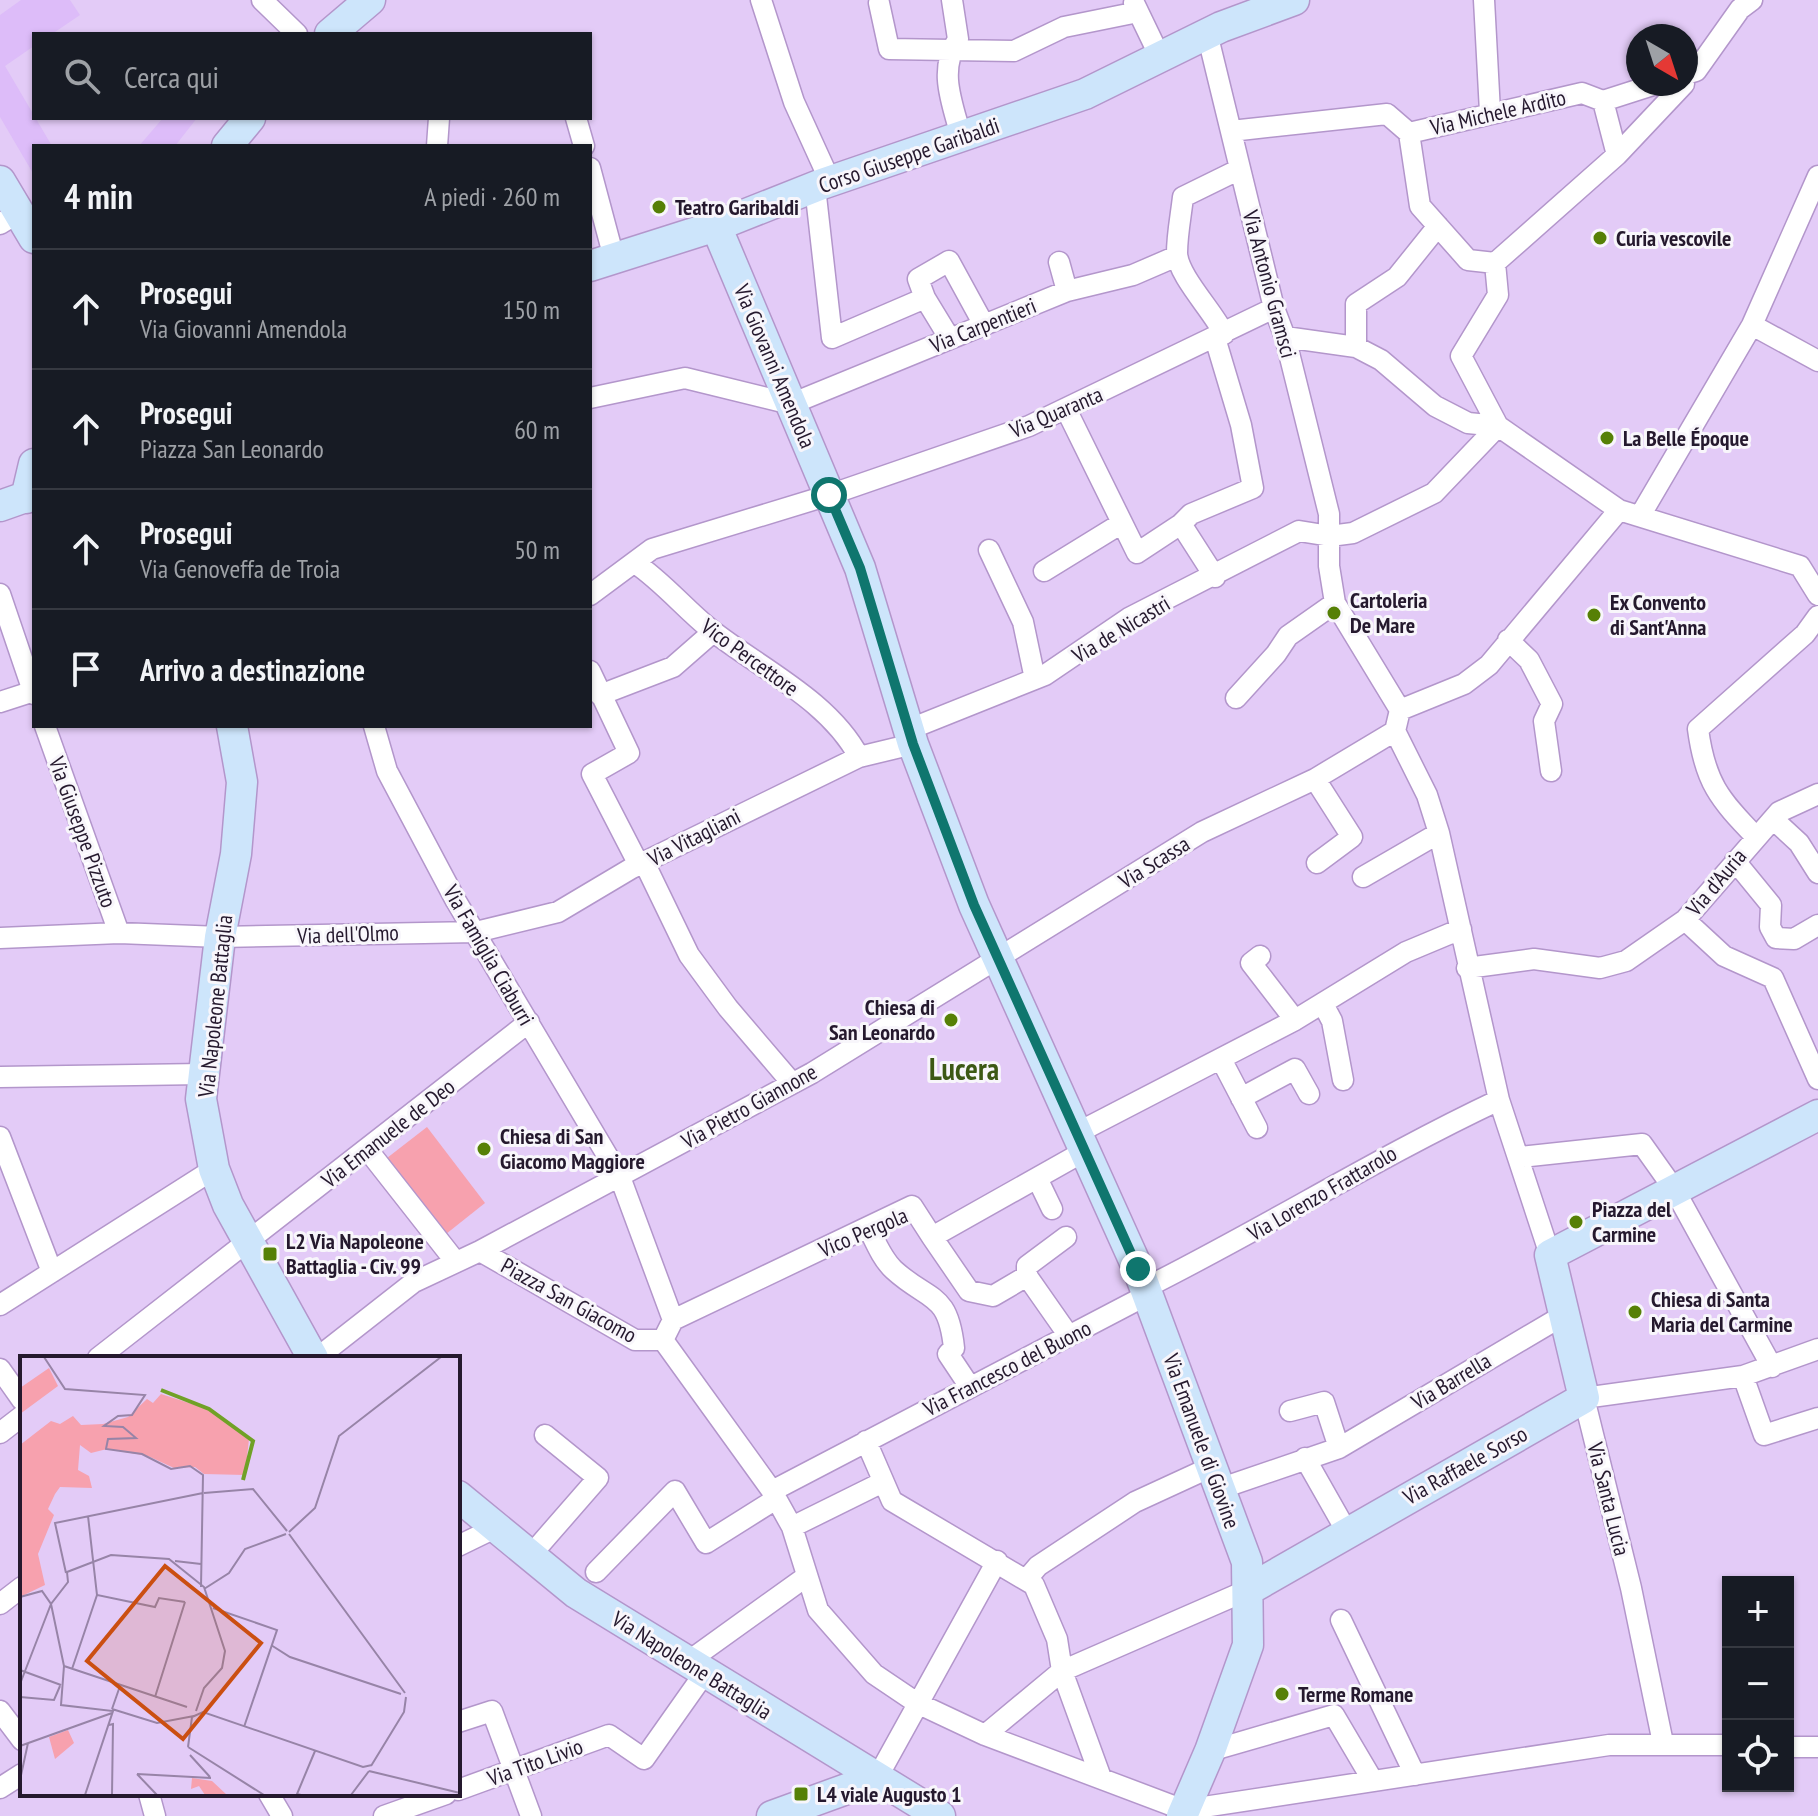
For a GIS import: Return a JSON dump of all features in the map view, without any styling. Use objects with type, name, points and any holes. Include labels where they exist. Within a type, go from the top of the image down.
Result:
[{"type":"street","points":[[262,0],[295,32]]},
{"type":"street","points":[[332,32],[370,0]]},
{"type":"street","points":[[761,0],[823,184],[832,338],[925,298]]},
{"type":"street","points":[[952,0],[958,39],[947,56],[949,91],[961,136]]},
{"type":"street","name":"Corso Giuseppe Garibaldi","points":[[602,262],[716,226],[823,184],[1085,94],[1160,57],[1213,20],[1294,0]]},
{"type":"street","points":[[1487,1],[1490,112]]},
{"type":"street","points":[[879,3],[889,49],[1014,51],[1064,27],[1135,6],[1160,57]]},
{"type":"street","points":[[1698,64],[1742,3]]},
{"type":"street","name":"Via Antonio Gramsci","points":[[1213,20],[1231,131],[1329,514],[1329,566],[1335,603]]},
{"type":"street","name":"Via Michele Ardito","points":[[1231,131],[1387,114],[1409,133],[1582,93],[1603,101]]},
{"type":"street","points":[[1617,155],[1603,101],[1626,94]]},
{"type":"street","points":[[1409,133],[1420,206],[1468,260],[1495,263],[1617,155],[1671,96]]},
{"type":"street","points":[[229,144],[248,120]]},
{"type":"street","points":[[437,144],[439,120]]},
{"type":"street","points":[[577,120],[583,144]]},
{"type":"street","points":[[1066,409],[1137,553],[1191,514],[1253,488],[1212,309],[1187,278],[1177,256],[1183,197],[1240,169]]},
{"type":"street","points":[[1640,516],[1752,325],[1818,176]]},
{"type":"street","points":[[0,181],[17,225]]},
{"type":"street","points":[[592,184],[602,262]]},
{"type":"street","name":"Via Giovanni Amendola","points":[[716,226],[860,568],[911,736],[974,905],[1079,1143]]},
{"type":"street","points":[[1356,347],[1356,304],[1397,277],[1438,226]]},
{"type":"street","name":"Via Carpentieri","points":[[791,404],[1067,291],[1133,275],[1177,256]]},
{"type":"street","points":[[950,339],[925,298],[918,279],[949,261],[984,325]]},
{"type":"street","points":[[1059,262],[1067,291]]},
{"type":"street","points":[[1495,263],[1498,295],[1461,356],[1498,426],[1619,510],[1809,561],[1818,595]]},
{"type":"street","name":"Via Quaranta","points":[[592,594],[652,549],[829,495],[1029,426],[1274,308]]},
{"type":"street","points":[[1752,325],[1818,361]]},
{"type":"street","points":[[1285,337],[1356,347],[1381,360],[1435,406],[1468,423],[1498,426]]},
{"type":"street","points":[[592,398],[685,378],[791,404]]},
{"type":"street","name":"Via de Nicastri","points":[[911,736],[1035,679],[1129,618],[1215,577],[1299,531],[1330,536],[1353,533],[1434,493],[1498,426]]},
{"type":"street","points":[[20,499],[32,469]]},
{"type":"street","points":[[1400,710],[1464,684],[1489,665],[1619,510]]},
{"type":"street","points":[[1044,571],[1122,523]]},
{"type":"street","points":[[1181,524],[1215,577]]},
{"type":"street","points":[[989,550],[1023,622],[1035,679]]},
{"type":"street","name":"Vico Percettore","points":[[635,563],[659,580],[713,632],[818,707],[848,736],[859,757]]},
{"type":"street","points":[[0,594],[32,686]]},
{"type":"street","points":[[1236,698],[1288,636],[1335,603],[1400,710],[1395,731],[1427,795],[1439,833],[1499,1100],[1521,1157],[1550,1255],[1816,1118]]},
{"type":"street","points":[[1756,837],[1720,799],[1710,783],[1698,729],[1805,634],[1818,616]]},
{"type":"street","points":[[600,695],[673,667],[713,632]]},
{"type":"street","points":[[1508,640],[1529,660],[1552,704],[1544,721],[1551,771]]},
{"type":"street","points":[[592,676],[629,753],[592,774],[689,955],[728,1008],[792,1083]]},
{"type":"street","points":[[0,702],[32,693]]},
{"type":"street","name":"Via Giuseppe Pizzuto","points":[[46,728],[119,933],[220,937]]},
{"type":"street","name":"Via Napoleone Battaglia","points":[[232,728],[242,782],[236,854],[220,937],[201,1099],[214,1169],[247,1244],[314,1356]]},
{"type":"street","name":"Via Famiglia Ciaburri","points":[[375,728],[387,771],[476,932],[620,1177]]},
{"type":"street","name":"Via Scassa","points":[[999,956],[1202,832],[1315,779],[1395,731]]},
{"type":"street","name":"Via Vitagliani","points":[[476,932],[558,912],[641,864],[859,757],[911,736]]},
{"type":"street","points":[[1315,779],[1352,837],[1317,863]]},
{"type":"street","name":"Via d'Auria","points":[[1467,968],[1534,959],[1600,968],[1626,961],[1685,920],[1773,819],[1818,794]]},
{"type":"street","points":[[1773,819],[1799,843],[1818,873]]},
{"type":"street","points":[[1363,877],[1439,833]]},
{"type":"street","points":[[1735,861],[1771,905],[1770,927],[1776,938]]},
{"type":"street","points":[[1685,920],[1724,956],[1773,978],[1809,1034],[1818,1079]]},
{"type":"street","points":[[1776,938],[1794,939],[1818,925]]},
{"type":"street","name":"Vico Pergola","points":[[673,1320],[912,1206],[932,1237],[1037,1178],[1079,1143],[1221,1059],[1323,1004],[1406,952],[1461,929]]},
{"type":"street","name":"Via dell'Olmo","points":[[220,937],[476,932]]},
{"type":"street","points":[[0,938],[119,933]]},
{"type":"street","points":[[1750,966],[1776,938]]},
{"type":"street","name":"Via Pietro Giannone","points":[[620,1177],[792,1083],[999,956]]},
{"type":"street","points":[[1260,956],[1251,963],[1295,1020]]},
{"type":"street","points":[[1323,1004],[1332,1021],[1343,1080]]},
{"type":"street","name":"Via Emanuele de Deo","points":[[101,1356],[529,1022]]},
{"type":"street","points":[[1221,1059],[1257,1128]]},
{"type":"street","points":[[1241,1098],[1295,1069],[1309,1094]]},
{"type":"street","points":[[0,1077],[203,1074]]},
{"type":"street","name":"Via Lorenzo Frattarolo","points":[[1146,1292],[1412,1141],[1499,1100]]},
{"type":"street","points":[[0,1137],[52,1272]]},
{"type":"street","name":"Via Emanuele di Giovine","points":[[1079,1143],[1146,1292],[1247,1562],[1250,1589],[1248,1645],[1210,1751],[1183,1813]]},
{"type":"street","points":[[1521,1157],[1642,1144],[1674,1189],[1772,1367]]},
{"type":"street","points":[[367,1149],[455,1261]]},
{"type":"street","points":[[0,1305],[214,1169]]},
{"type":"street","name":"Piazza San Giacomo","points":[[620,1177],[673,1320],[663,1340],[635,1340],[480,1251],[620,1177]]},
{"type":"street","points":[[1037,1178],[1052,1209]]},
{"type":"street","points":[[868,1227],[893,1269],[927,1291],[945,1310],[951,1322],[954,1348],[948,1354],[970,1387]]},
{"type":"street","points":[[932,1237],[969,1291],[993,1296],[1027,1276]]},
{"type":"street","points":[[1066,1237],[1027,1266],[1027,1276],[1069,1336]]},
{"type":"street","points":[[318,1356],[414,1282],[480,1251]]},
{"type":"street","name":"Via Santa Lucia","points":[[1550,1255],[1631,1588],[1663,1743]]},
{"type":"street","points":[[945,1310],[969,1291]]},
{"type":"street","name":"Via Francesco del Buono","points":[[596,1572],[675,1491],[706,1543],[774,1495],[866,1441],[1069,1336],[1146,1292]]},
{"type":"street","name":"Via Barrella","points":[[1026,1580],[1038,1566],[1135,1502],[1215,1478],[1339,1448],[1564,1315]]},
{"type":"street","points":[[663,1340],[774,1495],[792,1527],[818,1610],[874,1674],[917,1703],[979,1732],[1101,1778],[1148,1800],[1183,1813],[1609,1745],[1722,1745]]},
{"type":"street","points":[[1584,1398],[1743,1376],[1818,1349]]},
{"type":"street","points":[[0,1369],[20,1397]]},
{"type":"street","points":[[1743,1376],[1764,1435],[1818,1418]]},
{"type":"street","name":"Via Raffaele Sorso","points":[[1250,1589],[1584,1398]]},
{"type":"street","points":[[1290,1411],[1324,1402],[1339,1448]]},
{"type":"street","points":[[0,1433],[20,1418]]},
{"type":"street","points":[[530,1556],[598,1478],[545,1435]]},
{"type":"street","points":[[866,1441],[892,1501],[1034,1585],[1057,1639],[1062,1671],[1101,1778]]},
{"type":"street","points":[[1305,1458],[1347,1532]]},
{"type":"street","points":[[792,1527],[883,1482]]},
{"type":"street","name":"Via Napoleone Battaglia","points":[[460,1498],[576,1593],[695,1669],[940,1816]]},
{"type":"street","points":[[460,1545],[495,1528]]},
{"type":"street","points":[[772,1816],[877,1778],[997,1561]]},
{"type":"street","points":[[695,1669],[807,1576]]},
{"type":"street","points":[[0,1604],[20,1589]]},
{"type":"street","points":[[979,1732],[1062,1671],[1250,1589]]},
{"type":"street","points":[[1341,1620],[1415,1775]]},
{"type":"street","name":"Via Tito Livio","points":[[460,1789],[609,1735],[644,1759],[695,1669]]},
{"type":"street","points":[[0,1711],[20,1737]]},
{"type":"street","points":[[460,1721],[492,1711],[531,1816]]},
{"type":"street","points":[[1210,1751],[1334,1715],[1373,1781]]},
{"type":"street","points":[[1794,1747],[1818,1747]]},
{"type":"street","points":[[0,1788],[20,1775]]},
{"type":"street","points":[[150,1796],[155,1816]]},
{"type":"street","points":[[270,1796],[282,1816]]},
{"type":"street","points":[[384,1816],[440,1796]]},
{"type":"shaded area","points":[[21,0],[70,0],[80,15],[55,32],[32,32],[32,47],[5,66],[32,112],[32,120],[37,120],[51,144],[32,144],[32,172],[0,117],[0,15]]},
{"type":"shaded area","points":[[161,120],[195,120],[177,144],[141,144]]},
{"type":"shaded area","points":[[427,1127],[485,1203],[446,1234],[387,1158]]},
{"type":"place","name":"Teatro Garibaldi","points":[[659,207]]},
{"type":"place","name":"Curia vescovile","points":[[1600,238]]},
{"type":"place","name":"La Belle Époque","points":[[1607,438]]},
{"type":"place","name":"Cartoleria De Mare","points":[[1334,613]]},
{"type":"place","name":"Ex Convento di Sant'Anna","points":[[1594,615]]},
{"type":"place","name":"Chiesa di San Leonardo","points":[[951,1020]]},
{"type":"place","name":"Chiesa di San Giacomo Maggiore","points":[[484,1149]]},
{"type":"place","name":"Piazza del Carmine","points":[[1576,1222]]},
{"type":"place","name":"L2 Via Napoleone Battaglia - Civ. 99","points":[[270,1254]]},
{"type":"place","name":"Chiesa di Santa Maria del Carmine","points":[[1635,1312]]},
{"type":"place","name":"Terme Romane","points":[[1282,1694]]},
{"type":"place","name":"L4 viale Augusto 1","points":[[801,1794]]},
{"type":"district","name":"Lucera","points":[[964,1068]]},
{"type":"route","points":[[829,495],[860,568],[913,744],[974,905],[1138,1269]]}]
